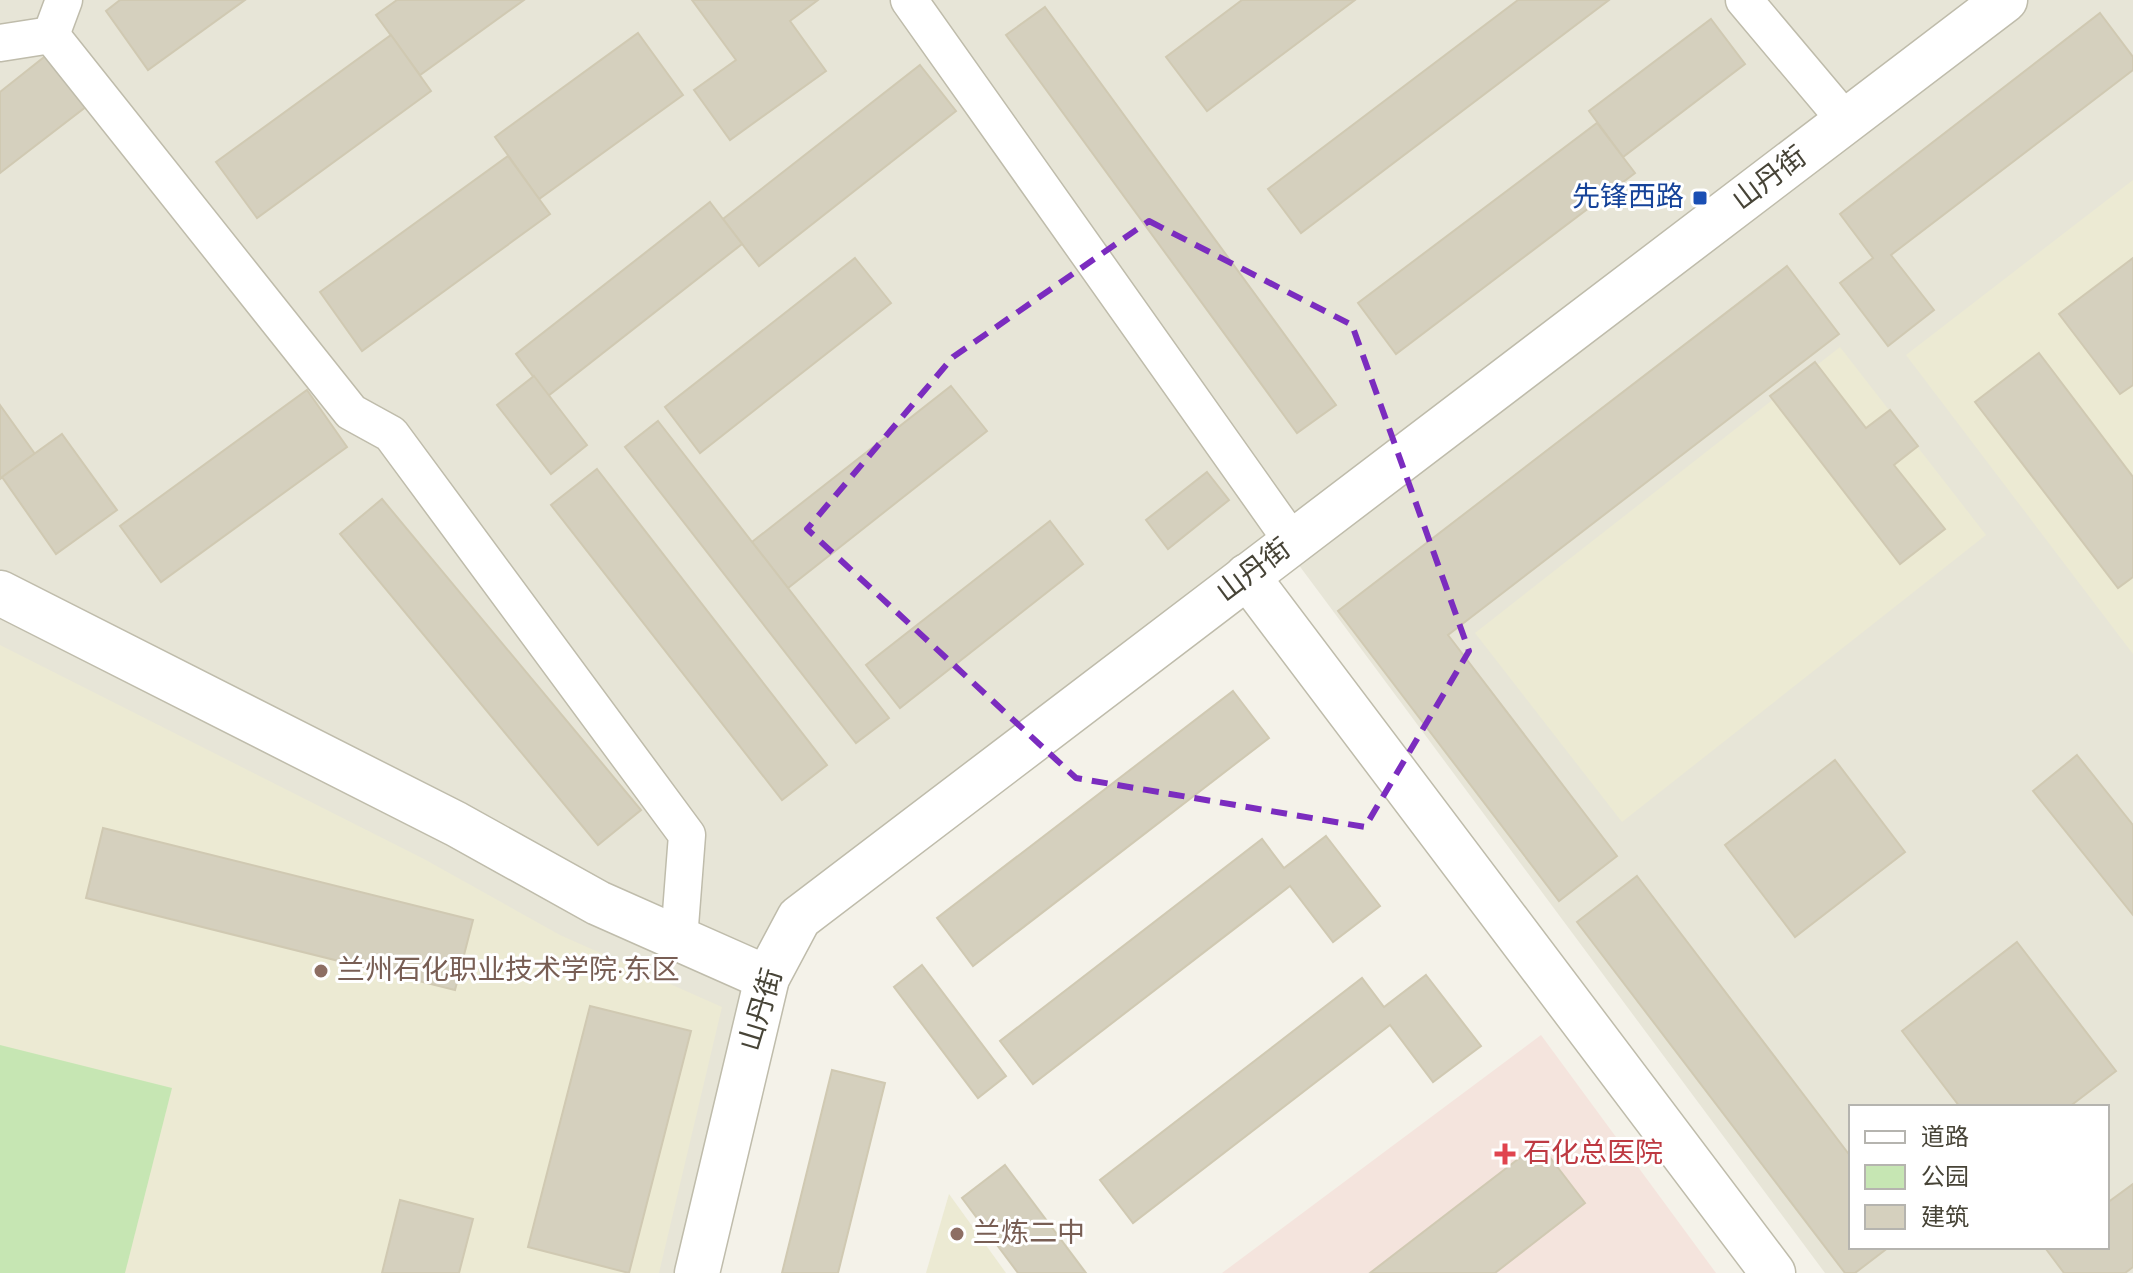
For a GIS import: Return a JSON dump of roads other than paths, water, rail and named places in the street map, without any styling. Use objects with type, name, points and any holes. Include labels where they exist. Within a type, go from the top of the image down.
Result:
[{"type":"street","points":[[51,35],[64,0]]},
{"type":"street","points":[[909,0],[1292,541]]},
{"type":"street","points":[[1744,0],[1846,121]]},
{"type":"street","name":"山丹街","points":[[697,1273],[767,978],[799,918],[2005,0]]},
{"type":"street","points":[[0,43],[51,35]]},
{"type":"street","points":[[51,35],[351,412],[391,434],[687,835],[679,939]]},
{"type":"street","points":[[1247,576],[1773,1273]]},
{"type":"street","points":[[0,593],[456,824],[598,903],[767,978]]},
{"type":"place","name":"先锋西路","points":[[1700,198]]},
{"type":"place","name":"兰州石化职业技术学院·东区","points":[[321,971]]},
{"type":"place","name":"石化总医院","points":[[1505,1154]]},
{"type":"place","name":"兰炼二中","points":[[957,1234]]}]
